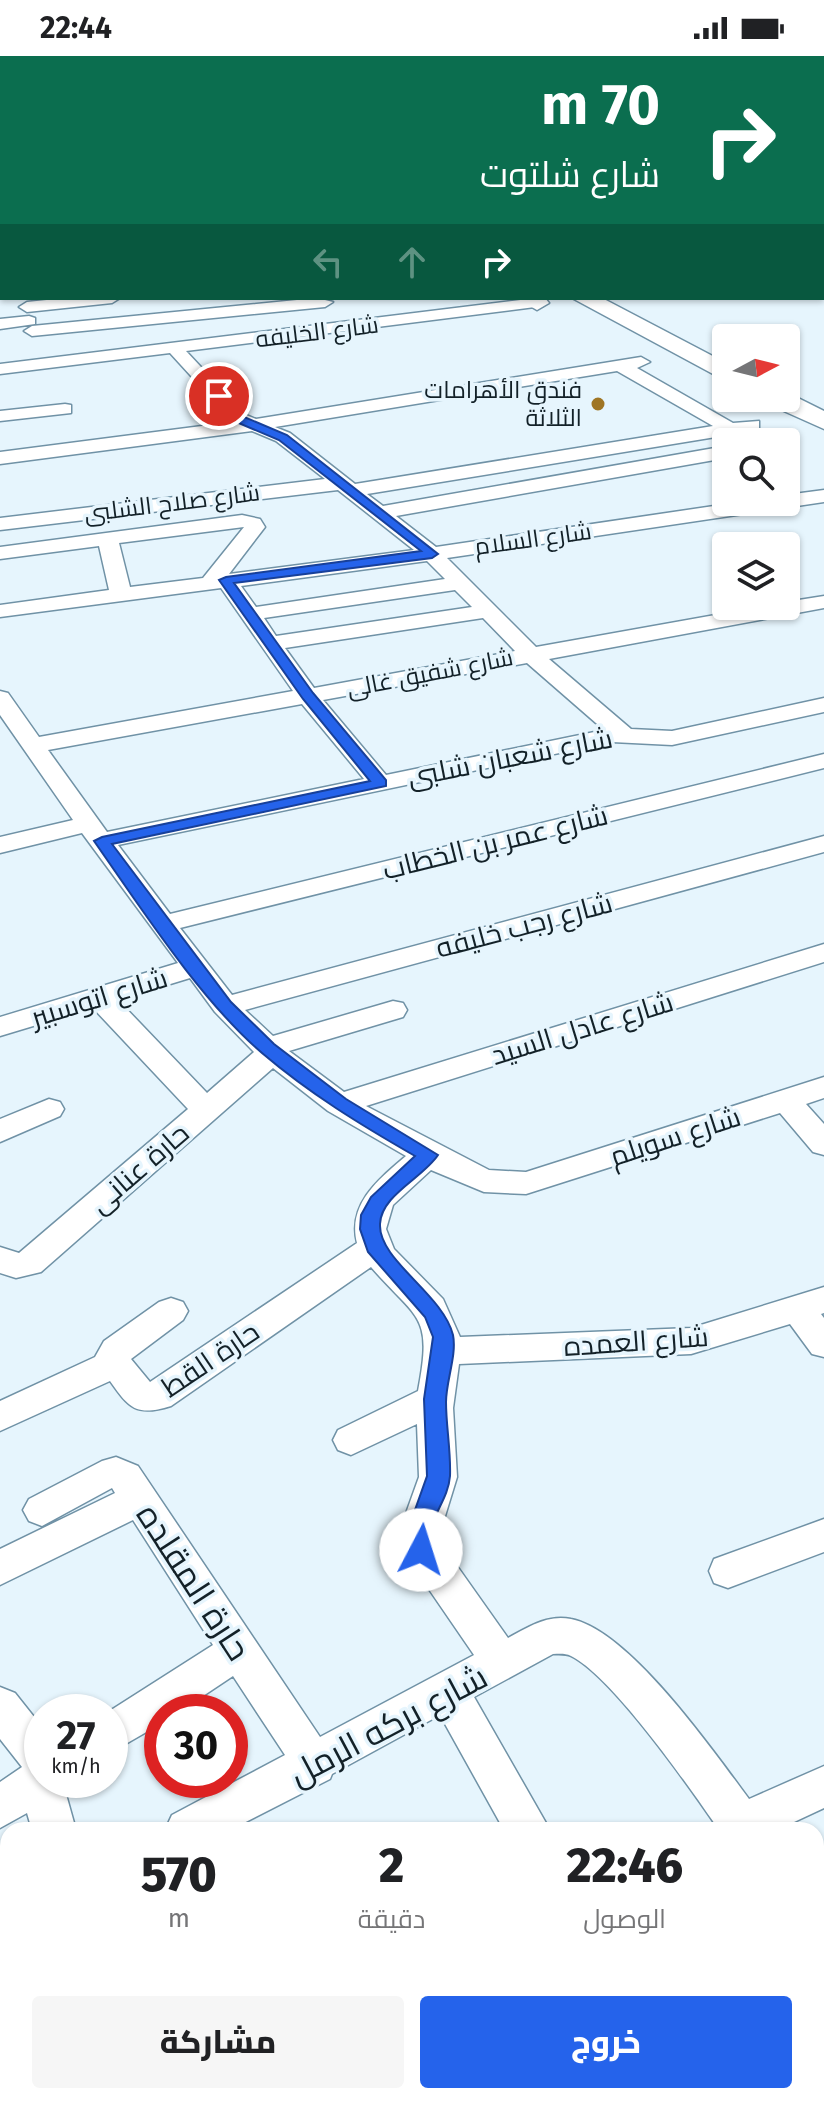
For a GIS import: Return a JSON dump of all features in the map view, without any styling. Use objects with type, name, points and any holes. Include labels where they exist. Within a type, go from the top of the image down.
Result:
[{"type":"main road","points":[[588,300],[712,366]]},
{"type":"main road","points":[[800,409],[824,421]]},
{"type":"street","points":[[0,324],[28,314],[102,300]]},
{"type":"street","name":"شارع الخليفه","points":[[0,369],[176,350],[533,301]]},
{"type":"street","points":[[28,314],[325,302]]},
{"type":"street","points":[[28,314],[44,364]]},
{"type":"street","points":[[176,350],[240,419],[283,437],[432,554],[530,654],[623,734]]},
{"type":"street","points":[[0,458],[252,425],[641,362]]},
{"type":"street","points":[[621,366],[730,428]]},
{"type":"street","points":[[0,416],[65,409]]},
{"type":"street","name":"شارع صلاح الشلبى","points":[[0,524],[349,486],[712,432]]},
{"type":"street","points":[[382,512],[712,454]]},
{"type":"street","name":"شارع السلام","points":[[800,500],[824,496]]},
{"type":"street","name":"شارع السلام","points":[[0,611],[432,554],[712,513]]},
{"type":"street","points":[[0,553],[242,521],[253,523],[255,527],[218,582],[250,614],[308,696],[380,783]]},
{"type":"street","points":[[107,538],[121,594]]},
{"type":"street","points":[[250,614],[459,583]]},
{"type":"street","name":"شارع شفيق غالى","points":[[35,745],[824,602]]},
{"type":"street","points":[[271,643],[489,611]]},
{"type":"street","name":"شارع شعبان شلبى","points":[[0,845],[95,832],[380,783],[623,734],[650,739],[672,738],[824,705]]},
{"type":"street","points":[[3,707],[35,745],[95,832],[225,1006],[270,1050],[339,1104],[428,1155],[378,1202],[371,1215],[370,1229],[375,1247],[440,1324],[443,1351],[435,1399],[439,1476],[417,1538],[421,1550],[503,1663]]},
{"type":"street","name":"شارع عمر بن الخطاب","points":[[165,923],[824,761]]},
{"type":"street","name":"شارع رجب خليفه","points":[[225,1006],[824,844]]},
{"type":"street","name":"شارع عادل السيد","points":[[339,1104],[824,953]]},
{"type":"street","name":"شارع اتوسبير","points":[[0,1027],[197,967]]},
{"type":"street","points":[[99,997],[206,1110]]},
{"type":"street","points":[[270,1050],[393,1010]]},
{"type":"street","name":"حارة عنانى","points":[[0,1259],[16,1266],[29,1263],[206,1110],[270,1050]]},
{"type":"street","name":"شارع سويلم","points":[[428,1155],[484,1181],[526,1183],[824,1087]]},
{"type":"street","points":[[786,1100],[824,1144]]},
{"type":"street","points":[[0,1131],[49,1109]]},
{"type":"street","name":"حارة القط","points":[[107,1367],[120,1369],[141,1397],[158,1396],[375,1247]]},
{"type":"street","points":[[811,1305],[824,1344]]},
{"type":"street","name":"شارع العمده","points":[[443,1351],[691,1341],[811,1305]]},
{"type":"street","points":[[0,1417],[107,1367],[116,1351],[171,1311]]},
{"type":"street","points":[[351,1440],[435,1399]]},
{"type":"street","name":"حارة المقلده","points":[[42,1510],[102,1476],[116,1472],[125,1477],[315,1765]]},
{"type":"street","points":[[0,1568],[139,1499]]},
{"type":"street","points":[[728,1571],[824,1535]]},
{"type":"street","name":"شارع بركه الرمل","points":[[203,1822],[315,1765],[547,1637],[564,1635],[579,1638],[629,1683],[738,1822]]},
{"type":"street","points":[[128,1722],[239,1650]]},
{"type":"street","points":[[449,1692],[523,1822]]},
{"type":"street","points":[[0,1706],[24,1745]]},
{"type":"street","points":[[755,1822],[824,1786]]},
{"type":"street","points":[[0,1807],[24,1787]]},
{"type":"street","points":[[47,1798],[52,1822]]},
{"type":"place","name":"فندق الأهرامات الثلاثة","points":[[598,404]]},
{"type":"route","points":[[219,396],[240,419],[283,437],[432,554],[226,580],[308,696],[380,783],[102,841],[225,1006],[267,1048],[339,1104],[428,1155],[378,1202],[371,1215],[370,1229],[375,1247],[433,1313],[443,1337],[435,1399],[439,1476],[435,1493],[419,1524],[417,1538],[421,1550]]}]
